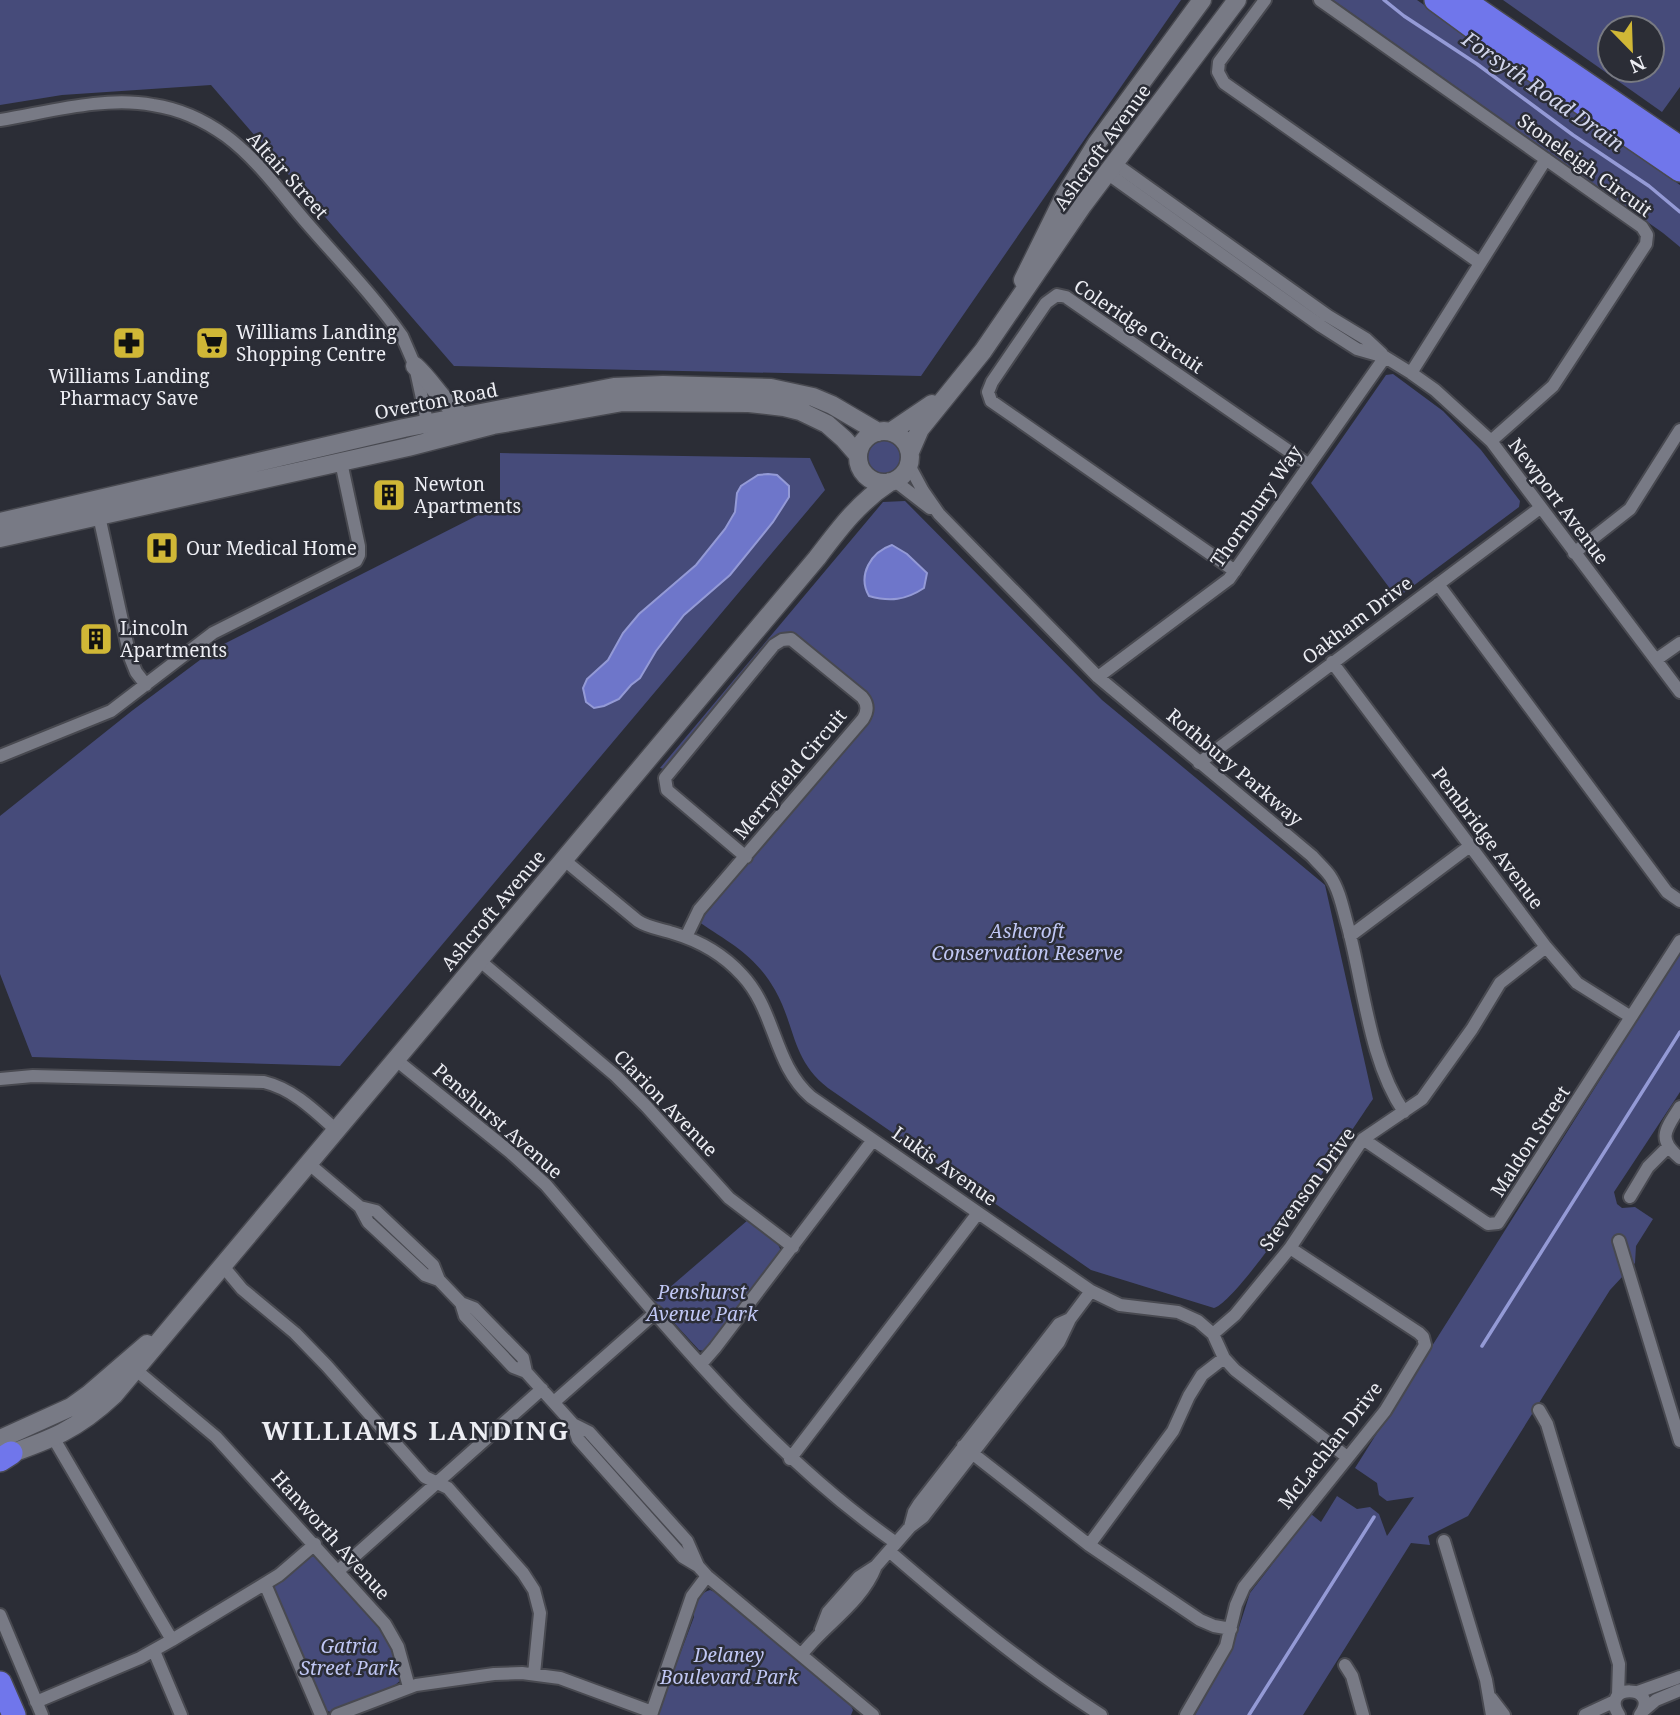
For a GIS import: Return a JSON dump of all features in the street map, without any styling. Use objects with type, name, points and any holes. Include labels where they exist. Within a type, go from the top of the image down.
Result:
[{"type":"highway","points":[[1436,0],[1680,170]]},
{"type":"highway","points":[[1463,0],[1680,148]]},
{"type":"highway","points":[[0,1683],[13,1715]]},
{"type":"main road","name":"Ashcroft Avenue","points":[[1003,321],[1041,241],[1097,143],[1202,0]]},
{"type":"main road","name":"Ashcroft Avenue","points":[[910,459],[919,429],[983,351],[1110,168],[1237,0]]},
{"type":"main road","points":[[1077,176],[1095,162],[1107,160],[1110,168]]},
{"type":"main road","points":[[415,366],[429,378],[453,411],[463,417]]},
{"type":"main road","name":"Overton Road","points":[[0,538],[341,462],[429,433],[463,417],[614,387],[761,387],[813,397],[885,431]]},
{"type":"main road","name":"Ashcroft Avenue","points":[[885,431],[950,390]]},
{"type":"main road","name":"Overton Road","points":[[0,522],[404,428],[429,433],[493,425],[623,402],[749,403],[784,407],[816,418],[836,431],[860,463]]},
{"type":"main road","points":[[885,431],[905,441],[910,459],[904,474],[892,481],[875,481],[860,463],[864,440],[885,431]]},
{"type":"main road","name":"Ashcroft Avenue","points":[[845,521],[859,487],[860,463]]},
{"type":"main road","name":"Ashcroft Avenue","points":[[3,1452],[54,1438],[93,1415],[136,1370],[817,558],[845,521],[869,496],[892,481]]},
{"type":"main road","name":"Ashcroft Avenue","points":[[3,1452],[71,1407],[172,1324]]},
{"type":"street","points":[[1265,0],[1219,62],[1218,72],[1224,83],[1480,263]]},
{"type":"street","name":"Stoneleigh Circuit","points":[[1320,0],[1642,227],[1647,236],[1647,240],[1553,386],[1491,441]]},
{"type":"street","name":"Altair Street","points":[[0,120],[97,104],[129,102],[173,109],[214,128],[236,143],[395,326],[415,366],[429,433]]},
{"type":"street","points":[[1411,373],[1546,159]]},
{"type":"street","name":"Newport Avenue","points":[[1110,168],[1325,321],[1357,349],[1385,357],[1435,390],[1491,441],[1680,692]]},
{"type":"street","name":"Coleridge Circuit","points":[[1235,571],[990,401],[988,392],[992,382],[1046,303],[1057,295],[1066,297],[1309,465]]},
{"type":"street","name":"Thornbury Way","points":[[1098,677],[1223,584],[1235,571],[1385,357]]},
{"type":"street","points":[[1574,553],[1630,509],[1680,430]]},
{"type":"street","name":"Rothbury Parkway","points":[[910,459],[923,491],[939,514],[1098,677],[1312,856],[1330,876],[1338,891],[1381,1066],[1393,1095],[1404,1112]]},
{"type":"street","points":[[0,756],[111,711],[213,633],[351,564],[358,558],[359,546],[341,462]]},
{"type":"street","name":"Rothbury Parkway","points":[[892,481],[939,514]]},
{"type":"street","name":"Oakham Drive","points":[[1199,763],[1540,508]]},
{"type":"street","points":[[99,516],[130,657],[136,672],[146,685]]},
{"type":"street","points":[[1438,584],[1667,892],[1680,901]]},
{"type":"street","name":"Merryfield Circuit","points":[[686,937],[699,911],[746,857],[863,719],[867,711],[862,697],[791,639],[774,645],[665,778],[665,785],[670,793],[746,857]]},
{"type":"street","points":[[1657,659],[1680,643]]},
{"type":"street","name":"Pembridge Avenue","points":[[1332,662],[1546,947],[1577,983],[1631,1017]]},
{"type":"street","points":[[1350,936],[1470,846]]},
{"type":"street","name":"Lukis Avenue","points":[[563,859],[638,921],[649,927],[686,937],[708,947],[726,960],[752,987],[766,1009],[783,1060],[804,1091],[1091,1291],[1121,1305],[1178,1312],[1198,1321],[1213,1334]]},
{"type":"street","name":"Maldon Street","points":[[1363,1139],[1488,1224],[1498,1223],[1680,941]]},
{"type":"street","name":"Stevenson Drive","points":[[1213,1334],[1235,1315],[1290,1248],[1363,1139],[1422,1100],[1436,1083],[1500,983],[1546,947]]},
{"type":"street","name":"Clarion Avenue","points":[[479,960],[616,1076],[729,1198],[793,1247]]},
{"type":"street","name":"Penshurst Avenue","points":[[395,1059],[510,1152],[545,1185],[749,1418],[790,1459],[893,1547],[985,1632],[1060,1689],[1101,1715]]},
{"type":"street","points":[[0,1079],[33,1076],[264,1082],[296,1096],[336,1130]]},
{"type":"street","points":[[1680,1107],[1667,1128],[1665,1137],[1668,1147],[1680,1158]]},
{"type":"street","points":[[701,1364],[873,1140]]},
{"type":"street","points":[[1630,1197],[1648,1167],[1668,1147]]},
{"type":"street","points":[[309,1163],[360,1207],[368,1222],[425,1275],[439,1280],[461,1303],[465,1316],[513,1367],[526,1372],[554,1402],[573,1424],[578,1439],[595,1460],[683,1557],[698,1566],[802,1654],[865,1713]]},
{"type":"street","points":[[790,1459],[978,1213]]},
{"type":"street","points":[[1619,1241],[1680,1441]]},
{"type":"street","name":"McLachlan Drive","points":[[1186,1715],[1226,1646],[1236,1605],[1244,1587],[1385,1410],[1425,1341],[1420,1334],[1290,1248]]},
{"type":"street","points":[[218,1270],[310,1348],[425,1477],[448,1488],[523,1573],[534,1590],[539,1605],[540,1622],[534,1674]]},
{"type":"street","points":[[802,1654],[821,1630],[828,1612],[859,1577],[876,1566],[910,1527],[923,1517],[968,1450],[1059,1342],[1070,1319],[1091,1291]]},
{"type":"street","points":[[554,1402],[656,1312]]},
{"type":"street","points":[[1213,1334],[1224,1358],[1235,1370],[1347,1457]]},
{"type":"street","points":[[1089,1545],[1173,1431],[1202,1375],[1224,1358]]},
{"type":"street","name":"Hanworth Avenue","points":[[136,1370],[216,1437],[391,1632],[401,1654],[409,1687]]},
{"type":"street","points":[[338,1571],[542,1389]]},
{"type":"street","points":[[1539,1410],[1547,1424],[1619,1664],[1643,1699],[1641,1713]]},
{"type":"street","points":[[54,1438],[172,1640]]},
{"type":"street","points":[[968,1450],[1089,1545],[1200,1620],[1231,1629]]},
{"type":"street","points":[[1444,1541],[1490,1698],[1492,1715]]},
{"type":"street","points":[[36,1702],[172,1640],[265,1584],[315,1545]]},
{"type":"street","points":[[337,1715],[409,1687],[485,1675],[534,1674],[573,1683],[651,1714],[692,1596],[707,1576]]},
{"type":"street","points":[[265,1584],[321,1715]]},
{"type":"street","points":[[0,1615],[41,1715]]},
{"type":"street","points":[[154,1650],[181,1715]]},
{"type":"street","points":[[1619,1664],[1616,1709],[1619,1715]]},
{"type":"street","points":[[1345,1665],[1352,1676],[1363,1715]]},
{"type":"street","points":[[1585,1715],[1626,1691],[1636,1692],[1680,1677]]},
{"type":"street","points":[[1641,1713],[1656,1700],[1680,1689]]},
{"type":"street","points":[[1490,1698],[1504,1715]]},
{"type":"green space","points":[[0,0],[1181,0],[921,376],[454,366],[211,85],[62,95],[0,105]]},
{"type":"green space","points":[[1333,0],[1417,0],[1680,185],[1680,247],[1663,233]]},
{"type":"green space","points":[[1503,0],[1680,0],[1680,87],[1662,112],[1622,84],[1666,84],[1666,14],[1596,14],[1596,66]]},
{"type":"green space","points":[[1393,374],[1443,411],[1481,450],[1520,501],[1519,507],[1397,598],[1311,483],[1386,375]]},
{"type":"green space","points":[[884,441],[896,445],[900,457],[896,469],[884,473],[872,469],[868,457],[872,445]]},
{"type":"green space","points":[[500,453],[810,458],[825,490],[340,1066],[32,1057],[0,974],[0,816],[216,648],[500,504]]},
{"type":"green space","name":"Ashcroft Conservation Reserve","points":[[905,501],[1102,700],[1325,885],[1373,1099],[1269,1248],[1227,1299],[1214,1308],[1091,1270],[828,1088],[807,1066],[782,1004],[759,967],[699,922],[872,714],[874,705],[869,696],[792,633],[782,632],[664,769],[660,768],[883,502]]},
{"type":"green space","points":[[1680,953],[1680,1092],[1614,1192],[1617,1204],[1622,1208],[1635,1207],[1653,1219],[1636,1246],[1635,1263],[1610,1290],[1468,1516],[1428,1536],[1430,1545],[1411,1543],[1303,1715],[1195,1715],[1232,1649],[1250,1593],[1311,1514],[1321,1522],[1337,1496],[1357,1509],[1370,1507],[1379,1514],[1387,1536],[1414,1497],[1387,1501],[1379,1495],[1377,1483],[1355,1468]]},
{"type":"green space","name":"Penshurst Avenue Park","points":[[748,1220],[777,1242],[781,1251],[705,1351],[699,1350],[654,1301]]},
{"type":"green space","name":"Gatria Street Park","points":[[309,1556],[319,1557],[389,1637],[402,1679],[394,1686],[331,1712],[324,1710],[274,1589],[276,1583]]},
{"type":"green space","name":"Delaney Boulevard Park","points":[[710,1590],[774,1641],[780,1642],[850,1704],[853,1710],[851,1715],[657,1715],[694,1617],[695,1604],[702,1594]]},
{"type":"shaded area","points":[[758,475],[777,475],[789,486],[789,497],[773,522],[730,575],[684,615],[656,651],[640,678],[619,699],[594,708],[586,702],[583,688],[587,679],[608,660],[623,633],[639,614],[696,565],[725,529],[735,512],[737,493],[741,486]]},
{"type":"shaded area","points":[[892,545],[907,554],[927,573],[924,588],[898,599],[869,596],[865,580],[868,565],[884,548]]},
{"type":"waterway","name":"Forsyth Road Drain","points":[[1384,0],[1649,186],[1680,212]]},
{"type":"waterway","points":[[1482,1346],[1680,1032]]},
{"type":"waterway","points":[[1249,1715],[1374,1517]]},
{"type":"place","name":"Williams Landing Pharmacy Save","points":[[129,343]]},
{"type":"place","name":"Williams Landing Shopping Centre","points":[[212,343]]},
{"type":"place","name":"Newton Apartments","points":[[389,495]]},
{"type":"place","name":"Our Medical Home","points":[[162,548]]},
{"type":"place","name":"Lincoln Apartments","points":[[96,639]]},
{"type":"district","name":"WILLIAMS LANDING","points":[[416,1431]]}]
